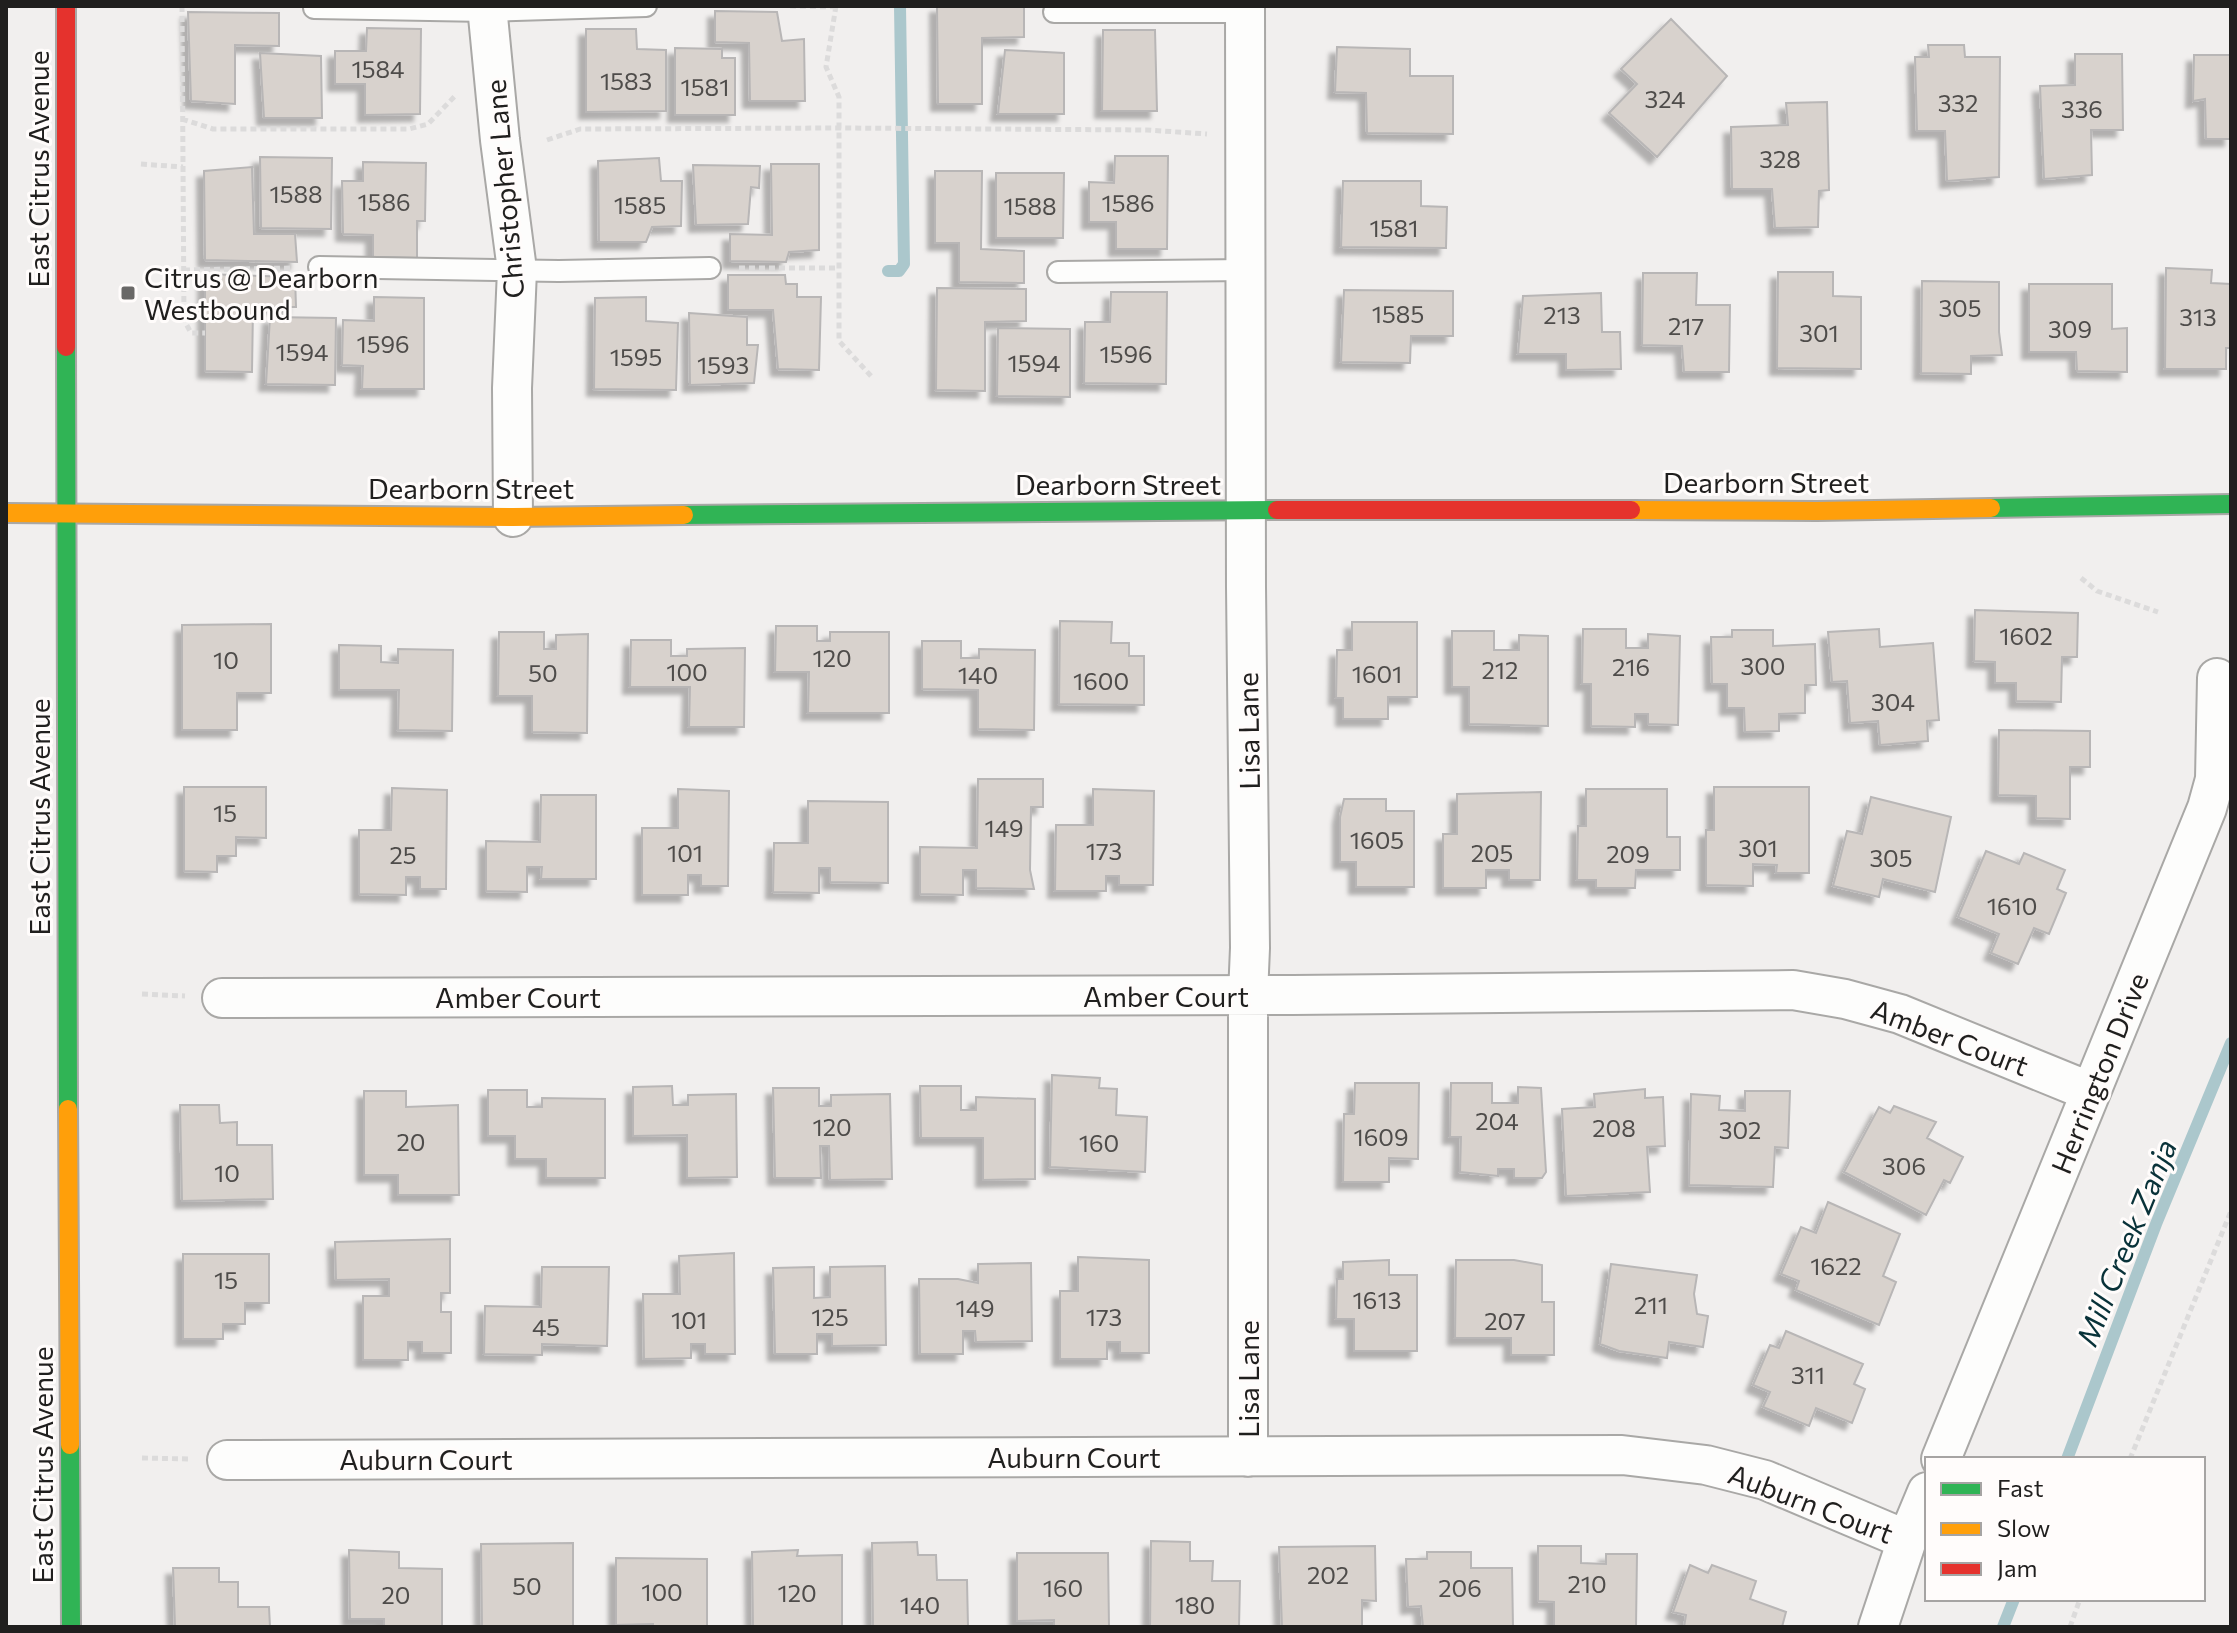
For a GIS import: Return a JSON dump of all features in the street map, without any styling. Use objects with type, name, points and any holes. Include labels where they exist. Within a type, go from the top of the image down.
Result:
[{"type":"street","name":"East Citrus Avenue","points":[[66,6],[71,1627]]},
{"type":"street","name":"Christopher Lane","points":[[487,8],[517,270],[512,388],[513,517]]},
{"type":"street","name":"Lisa Lane","points":[[1245,9],[1250,948],[1248,1457]]},
{"type":"street","name":"Dearborn Street","points":[[6,513],[513,517],[1400,509],[1817,511],[2231,504]]},
{"type":"street","name":"Herrington Drive","points":[[1942,1457],[2207,808],[2215,779],[2217,678]]},
{"type":"street","name":"Amber Court","points":[[222,998],[1793,990],[1845,999],[1900,1014],[2091,1092]]},
{"type":"street","name":"Auburn Court","points":[[227,1460],[1622,1455],[1706,1465],[1765,1480],[1907,1540]]},
{"type":"street","points":[[1878,1627],[1925,1497]]},
{"type":"lane","points":[[314,8],[646,6]]},
{"type":"lane","points":[[1054,12],[1245,9]]},
{"type":"lane","points":[[319,267],[517,270],[710,268]]},
{"type":"lane","points":[[1058,272],[1246,270]]},
{"type":"path","points":[[182,6],[184,320],[191,333],[205,333]]},
{"type":"path","points":[[790,6],[836,6],[826,67],[839,97],[839,341],[871,376]]},
{"type":"path","points":[[182,119],[213,129],[409,129],[428,124],[460,91]]},
{"type":"path","points":[[547,140],[580,129],[1147,130],[1212,134]]},
{"type":"path","points":[[141,164],[183,167]]},
{"type":"path","points":[[184,270],[319,267]]},
{"type":"path","points":[[710,268],[839,268]]},
{"type":"path","points":[[2081,578],[2097,591],[2158,612]]},
{"type":"path","points":[[2131,1457],[2231,1211]]},
{"type":"path","points":[[142,1458],[227,1460]]},
{"type":"path","points":[[2070,1627],[2079,1601]]},
{"type":"building","points":[[937,6],[1024,6],[1024,37],[982,38],[982,104],[938,104]]},
{"type":"building","points":[[715,11],[777,12],[782,41],[804,39],[805,101],[750,101],[749,43],[715,42]]},
{"type":"building","points":[[188,12],[279,13],[279,46],[235,45],[235,104],[191,101]]},
{"type":"building","points":[[1671,19],[1727,76],[1657,157],[1609,113],[1637,84],[1621,69]]},
{"type":"building","points":[[367,28],[421,29],[420,114],[365,115],[365,84],[335,84],[335,51],[366,51]]},
{"type":"building","points":[[586,29],[636,29],[637,49],[666,50],[666,111],[586,112]]},
{"type":"building","points":[[1103,30],[1155,30],[1157,111],[1102,111]]},
{"type":"building","points":[[1928,45],[1964,45],[1965,57],[2000,57],[1999,177],[1947,181],[1945,131],[1917,131],[1915,57],[1929,57]]},
{"type":"building","points":[[1337,47],[1410,49],[1410,76],[1453,76],[1453,134],[1367,133],[1366,93],[1335,92]]},
{"type":"building","points":[[675,48],[722,49],[722,58],[735,58],[735,115],[675,115]]},
{"type":"building","points":[[1005,50],[1064,53],[1064,114],[998,114]]},
{"type":"building","points":[[260,53],[321,56],[322,118],[264,118]]},
{"type":"building","points":[[2075,54],[2122,54],[2123,130],[2091,130],[2092,175],[2044,179],[2040,86],[2075,85]]},
{"type":"building","points":[[2194,55],[2231,55],[2231,139],[2206,139],[2205,99],[2193,101]]},
{"type":"building","points":[[1827,102],[1829,190],[1819,191],[1818,227],[1775,228],[1772,189],[1732,189],[1731,127],[1788,125],[1786,103]]},
{"type":"building","points":[[1115,156],[1168,156],[1167,249],[1116,249],[1116,222],[1089,222],[1089,182],[1114,183]]},
{"type":"building","points":[[260,157],[332,158],[331,229],[261,228]]},
{"type":"building","points":[[659,158],[661,181],[682,181],[681,226],[652,227],[646,242],[599,242],[598,161]]},
{"type":"building","points":[[363,162],[426,163],[425,221],[417,221],[417,258],[373,257],[373,235],[343,234],[342,181],[363,181]]},
{"type":"building","points":[[771,164],[819,164],[819,250],[789,252],[786,262],[730,261],[730,234],[772,235]]},
{"type":"building","points":[[693,165],[760,166],[759,188],[751,187],[748,224],[696,225]]},
{"type":"building","points":[[252,167],[254,234],[295,234],[297,262],[205,260],[204,171]]},
{"type":"building","points":[[935,171],[982,171],[981,249],[1024,251],[1024,283],[959,282],[959,243],[935,243]]},
{"type":"building","points":[[996,173],[1064,173],[1063,238],[996,238]]},
{"type":"building","points":[[1343,181],[1421,181],[1421,206],[1447,207],[1446,248],[1341,247]]},
{"type":"building","points":[[2166,268],[2212,270],[2211,283],[2231,284],[2231,348],[2226,348],[2226,369],[2165,369]]},
{"type":"building","points":[[1778,272],[1833,272],[1833,296],[1861,297],[1861,369],[1777,368]]},
{"type":"building","points":[[1643,273],[1697,273],[1696,305],[1730,305],[1729,372],[1684,372],[1682,346],[1642,345]]},
{"type":"building","points":[[205,274],[295,277],[296,307],[253,307],[252,372],[205,371]]},
{"type":"building","points":[[728,275],[785,275],[786,284],[797,284],[797,297],[821,297],[819,370],[778,369],[773,310],[728,310]]},
{"type":"building","points":[[1922,281],[1999,282],[2002,355],[1971,356],[1971,374],[1921,373]]},
{"type":"building","points":[[2029,284],[2112,284],[2112,329],[2127,328],[2127,372],[2077,371],[2076,352],[2029,352]]},
{"type":"building","points":[[937,288],[1026,289],[1026,321],[985,322],[985,391],[936,390]]},
{"type":"building","points":[[1344,290],[1453,291],[1453,336],[1411,336],[1410,363],[1341,362]]},
{"type":"building","points":[[1111,292],[1167,292],[1166,384],[1084,383],[1085,322],[1110,322]]},
{"type":"building","points":[[1601,293],[1602,332],[1620,332],[1621,369],[1566,370],[1566,354],[1518,354],[1523,296]]},
{"type":"building","points":[[374,297],[424,298],[424,389],[362,389],[363,366],[342,365],[343,320],[374,321]]},
{"type":"building","points":[[646,297],[646,321],[678,323],[676,390],[594,389],[595,298]]},
{"type":"building","points":[[689,313],[747,317],[747,345],[758,345],[754,383],[690,385]]},
{"type":"building","points":[[270,317],[336,318],[335,385],[266,384]]},
{"type":"building","points":[[998,328],[1070,329],[1070,397],[997,396]]},
{"type":"building","points":[[1975,610],[2078,613],[2077,657],[2062,657],[2061,702],[2016,701],[2016,683],[1995,683],[1995,662],[1974,661]]},
{"type":"building","points":[[1060,621],[1112,622],[1111,643],[1129,643],[1129,656],[1144,656],[1144,705],[1059,704]]},
{"type":"building","points":[[1352,622],[1417,622],[1417,697],[1388,697],[1388,719],[1343,719],[1343,698],[1336,698],[1337,650],[1352,650]]},
{"type":"building","points":[[271,624],[271,693],[237,693],[237,730],[182,730],[182,625]]},
{"type":"building","points":[[776,626],[817,626],[817,641],[830,641],[830,632],[889,632],[889,713],[808,713],[809,672],[775,672]]},
{"type":"building","points":[[1583,629],[1626,629],[1626,648],[1648,648],[1648,634],[1680,636],[1678,725],[1648,724],[1648,714],[1635,714],[1635,727],[1591,726],[1591,684],[1582,684]]},
{"type":"building","points":[[1879,629],[1880,647],[1933,643],[1939,720],[1927,721],[1928,741],[1880,745],[1878,721],[1850,723],[1847,681],[1832,682],[1828,632]]},
{"type":"building","points":[[1732,630],[1773,630],[1773,646],[1815,644],[1816,685],[1805,685],[1805,713],[1779,714],[1779,731],[1745,732],[1744,708],[1727,708],[1727,684],[1712,684],[1711,637],[1732,637]]},
{"type":"building","points":[[1452,631],[1494,631],[1494,650],[1519,650],[1519,635],[1548,636],[1548,726],[1469,724],[1469,687],[1452,687]]},
{"type":"building","points":[[499,632],[544,632],[544,649],[556,649],[556,635],[588,634],[587,733],[532,732],[532,696],[498,696]]},
{"type":"building","points":[[631,640],[671,640],[671,656],[687,656],[687,649],[745,648],[744,727],[689,727],[690,687],[630,687]]},
{"type":"building","points":[[922,641],[961,641],[961,658],[979,658],[979,649],[1035,650],[1034,730],[978,729],[978,690],[922,689]]},
{"type":"building","points":[[339,645],[381,646],[381,662],[398,663],[398,649],[453,650],[452,731],[398,730],[399,690],[339,690]]},
{"type":"building","points":[[1999,730],[2090,731],[2090,767],[2070,767],[2070,819],[2036,818],[2036,796],[1998,795]]},
{"type":"building","points":[[978,779],[1043,779],[1043,807],[1031,807],[1030,870],[1034,889],[976,888],[976,870],[963,870],[963,895],[920,894],[920,847],[977,848]]},
{"type":"building","points":[[184,787],[266,787],[266,838],[236,837],[236,856],[217,856],[217,872],[184,871]]},
{"type":"building","points":[[1714,787],[1809,787],[1809,873],[1776,873],[1777,865],[1753,864],[1753,886],[1706,885],[1706,830],[1714,830]]},
{"type":"building","points":[[392,788],[447,790],[446,889],[420,889],[420,877],[406,877],[406,895],[359,894],[359,830],[391,830]]},
{"type":"building","points":[[678,789],[729,791],[728,886],[701,886],[701,875],[688,875],[688,895],[642,895],[642,828],[678,828]]},
{"type":"building","points":[[1093,789],[1154,791],[1153,885],[1119,885],[1119,876],[1106,876],[1106,891],[1055,891],[1056,825],[1093,825]]},
{"type":"building","points":[[1586,789],[1667,789],[1667,837],[1680,837],[1680,870],[1636,870],[1635,888],[1596,888],[1596,880],[1577,880],[1578,826],[1586,826]]},
{"type":"building","points":[[1541,792],[1540,880],[1509,880],[1509,870],[1486,870],[1486,888],[1443,888],[1443,834],[1457,834],[1457,794]]},
{"type":"building","points":[[541,795],[596,795],[596,879],[541,879],[542,867],[527,867],[527,892],[486,891],[486,841],[540,842]]},
{"type":"building","points":[[1871,797],[1951,817],[1935,892],[1883,879],[1879,897],[1833,886],[1847,831],[1862,834]]},
{"type":"building","points":[[1344,799],[1386,799],[1386,811],[1414,811],[1414,887],[1356,887],[1356,862],[1340,862],[1340,817]]},
{"type":"building","points":[[808,801],[888,802],[888,883],[830,882],[830,868],[819,868],[819,893],[773,892],[774,843],[808,843]]},
{"type":"building","points":[[1986,851],[2019,864],[2024,853],[2065,870],[2057,889],[2066,893],[2049,934],[2034,928],[2018,964],[1991,953],[1999,934],[1958,917]]},
{"type":"building","points":[[1052,1075],[1100,1078],[1099,1088],[1117,1089],[1116,1115],[1147,1117],[1145,1172],[1050,1167]]},
{"type":"building","points":[[1355,1083],[1419,1083],[1418,1159],[1389,1158],[1389,1182],[1343,1182],[1344,1114],[1354,1114]]},
{"type":"building","points":[[1451,1083],[1492,1083],[1492,1103],[1518,1103],[1518,1087],[1541,1088],[1546,1172],[1542,1178],[1514,1178],[1514,1169],[1498,1169],[1498,1176],[1460,1172],[1461,1137],[1450,1137]]},
{"type":"building","points":[[672,1086],[673,1105],[688,1105],[688,1095],[736,1094],[737,1177],[687,1178],[687,1135],[633,1136],[633,1087]]},
{"type":"building","points":[[920,1086],[961,1086],[961,1110],[976,1110],[976,1097],[1035,1099],[1035,1179],[983,1180],[983,1138],[921,1138]]},
{"type":"building","points":[[773,1088],[819,1088],[819,1106],[831,1106],[831,1095],[890,1094],[892,1179],[830,1180],[829,1146],[820,1146],[821,1178],[775,1178]]},
{"type":"building","points":[[1645,1089],[1645,1098],[1663,1097],[1665,1146],[1647,1147],[1650,1192],[1566,1196],[1562,1109],[1595,1107],[1594,1094]]},
{"type":"building","points":[[488,1090],[527,1090],[527,1107],[542,1107],[542,1098],[605,1099],[605,1178],[546,1178],[546,1159],[515,1159],[515,1136],[488,1136]]},
{"type":"building","points":[[364,1091],[406,1091],[406,1107],[458,1105],[459,1195],[398,1195],[398,1175],[364,1175]]},
{"type":"building","points":[[1745,1091],[1790,1091],[1788,1148],[1775,1147],[1773,1187],[1689,1185],[1691,1094],[1720,1096],[1719,1110],[1745,1111]]},
{"type":"building","points":[[180,1105],[219,1105],[220,1123],[237,1122],[237,1145],[272,1145],[273,1199],[182,1201]]},
{"type":"building","points":[[1894,1106],[1936,1122],[1927,1138],[1963,1157],[1950,1183],[1944,1180],[1926,1215],[1844,1172],[1879,1107],[1890,1113]]},
{"type":"building","points":[[1828,1202],[1900,1234],[1883,1276],[1896,1282],[1879,1325],[1796,1290],[1799,1281],[1781,1274],[1801,1227],[1816,1233]]},
{"type":"building","points":[[450,1239],[450,1293],[441,1293],[441,1312],[451,1312],[451,1353],[422,1353],[422,1342],[408,1342],[408,1360],[363,1360],[363,1296],[389,1296],[389,1279],[336,1280],[335,1242]]},
{"type":"building","points":[[734,1253],[735,1354],[705,1354],[705,1344],[691,1344],[691,1358],[644,1359],[643,1294],[680,1294],[679,1256]]},
{"type":"building","points":[[183,1254],[269,1254],[269,1303],[245,1303],[245,1324],[223,1324],[223,1339],[183,1339]]},
{"type":"building","points":[[1078,1257],[1149,1260],[1149,1353],[1120,1353],[1120,1342],[1107,1342],[1107,1359],[1060,1359],[1060,1291],[1078,1291]]},
{"type":"building","points":[[1389,1260],[1389,1275],[1417,1275],[1417,1351],[1354,1351],[1354,1319],[1336,1319],[1337,1279],[1343,1279],[1343,1262]]},
{"type":"building","points":[[1456,1260],[1514,1260],[1542,1265],[1542,1302],[1554,1302],[1554,1355],[1511,1355],[1511,1338],[1455,1338]]},
{"type":"building","points":[[1031,1263],[1032,1341],[976,1342],[975,1331],[963,1331],[963,1354],[920,1354],[919,1279],[958,1279],[978,1283],[978,1264]]},
{"type":"building","points":[[1611,1264],[1697,1275],[1694,1294],[1697,1314],[1708,1316],[1703,1347],[1669,1342],[1667,1358],[1619,1351],[1600,1344]]},
{"type":"building","points":[[885,1266],[886,1345],[832,1346],[832,1334],[817,1334],[817,1354],[775,1354],[773,1268],[814,1267],[814,1298],[830,1297],[830,1267]]},
{"type":"building","points":[[542,1267],[609,1267],[607,1346],[542,1344],[542,1355],[484,1354],[485,1306],[541,1307]]},
{"type":"building","points":[[1786,1331],[1863,1364],[1854,1384],[1865,1389],[1852,1423],[1816,1408],[1809,1426],[1763,1407],[1770,1392],[1753,1385],[1770,1345],[1779,1348]]},
{"type":"building","points":[[1151,1541],[1190,1542],[1190,1561],[1213,1561],[1212,1581],[1240,1581],[1239,1627],[1150,1627]]},
{"type":"building","points":[[917,1542],[918,1555],[936,1555],[937,1580],[967,1580],[968,1627],[873,1627],[872,1543]]},
{"type":"building","points":[[573,1543],[573,1627],[482,1627],[481,1544]]},
{"type":"building","points":[[1375,1546],[1376,1601],[1362,1600],[1362,1627],[1282,1627],[1279,1547]]},
{"type":"building","points":[[1538,1546],[1581,1546],[1581,1563],[1606,1564],[1606,1554],[1637,1554],[1636,1627],[1554,1627],[1554,1602],[1538,1601]]},
{"type":"building","points":[[349,1550],[399,1552],[399,1568],[442,1569],[442,1627],[384,1627],[384,1619],[350,1619]]},
{"type":"building","points":[[798,1550],[797,1556],[842,1555],[842,1627],[753,1627],[752,1552]]},
{"type":"building","points":[[1427,1552],[1471,1552],[1471,1568],[1512,1568],[1513,1627],[1423,1627],[1421,1606],[1408,1607],[1406,1559],[1427,1559]]},
{"type":"building","points":[[1017,1553],[1108,1553],[1109,1627],[1054,1627],[1054,1620],[1017,1621]]},
{"type":"building","points":[[616,1558],[707,1559],[707,1627],[616,1625]]},
{"type":"building","points":[[1690,1565],[1708,1573],[1712,1565],[1756,1581],[1750,1599],[1786,1612],[1782,1627],[1684,1627],[1686,1615],[1673,1612]]},
{"type":"building","points":[[173,1568],[219,1568],[219,1582],[238,1582],[238,1607],[269,1607],[270,1627],[175,1627]]},
{"type":"waterway","points":[[888,271],[899,271],[904,264],[900,6]]},
{"type":"waterway","name":"Mill Creek Zanja","points":[[2068,1457],[2156,1224],[2231,1043]]},
{"type":"waterway","name":"Mill Creek Zanja","points":[[2003,1627],[2013,1601]]},
{"type":"traffic: fast","points":[[66,347],[68,1109]]},
{"type":"traffic: fast","points":[[1991,508],[2231,504]]},
{"type":"traffic: fast","points":[[684,515],[1277,510]]},
{"type":"traffic: fast","points":[[70,1445],[71,1627]]},
{"type":"traffic: slow","points":[[1631,510],[1991,508]]},
{"type":"traffic: slow","points":[[6,513],[513,517],[684,515]]},
{"type":"traffic: slow","points":[[68,1109],[70,1445]]},
{"type":"traffic: jam","points":[[66,6],[66,347]]},
{"type":"traffic: jam","points":[[1277,510],[1631,510]]},
{"type":"place","name":"Citrus @ Dearborn Westbound","points":[[128,293]]}]
